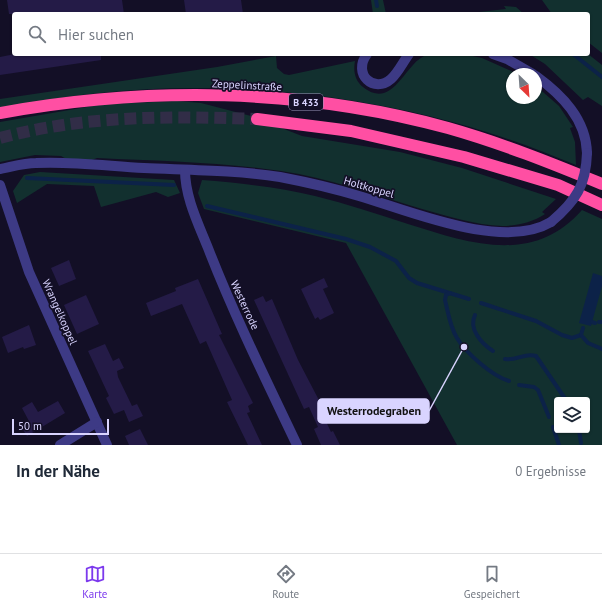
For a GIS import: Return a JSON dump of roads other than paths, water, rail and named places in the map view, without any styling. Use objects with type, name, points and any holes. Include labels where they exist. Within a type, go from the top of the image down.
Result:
[{"type":"highway","name":"Zeppelinstraße","points":[[0,113],[67,102],[139,95],[168,94],[249,96],[296,100],[385,114],[448,128],[523,152],[602,184]]},
{"type":"highway","name":"B 433","points":[[257,119],[351,131],[464,157],[558,185],[602,205]]},
{"type":"street","points":[[366,56],[362,61],[362,75],[367,81],[374,84],[384,84],[391,79],[408,56]]},
{"type":"street","points":[[498,56],[522,68]]},
{"type":"street","name":"Holtkoppel","points":[[0,169],[34,162],[226,171],[279,177],[317,184],[458,226],[504,233],[521,232],[536,229],[551,222],[563,212],[579,191],[583,183],[587,142],[580,122],[567,102],[542,81]]},
{"type":"street","name":"Westerrode","points":[[185,170],[188,194],[220,281],[297,445]]},
{"type":"street","name":"Wrangelkoppel","points":[[0,185],[29,272],[107,445]]},
{"type":"street","points":[[60,445],[97,422]]},
{"type":"water","points":[[593,273],[602,276],[602,286],[591,326],[579,323]]},
{"type":"waterway","points":[[376,0],[377,6]]},
{"type":"waterway","points":[[576,56],[602,77]]},
{"type":"waterway","points":[[27,178],[174,185]]},
{"type":"waterway","points":[[207,206],[346,239],[370,247],[396,261],[409,278],[417,283],[469,299]]},
{"type":"waterway","points":[[450,293],[446,295],[445,300],[451,324],[461,344],[487,369],[509,381]]},
{"type":"waterway","points":[[481,303],[536,321],[562,335],[572,338],[581,335]]},
{"type":"waterway","points":[[475,315],[473,326],[477,336],[493,351]]},
{"type":"waterway","points":[[583,328],[581,335],[588,343],[602,349]]},
{"type":"waterway","points":[[505,359],[513,359],[528,355],[536,356],[564,397]]},
{"type":"waterway","points":[[519,385],[534,387],[538,390],[549,417]]},
{"type":"waterway","points":[[553,427],[559,445]]},
{"type":"waterway","points":[[579,433],[581,443]]},
{"type":"tunnel","points":[[0,138],[32,130],[96,121],[193,117],[257,119]]},
{"type":"place","name":"Westerrodegraben","points":[[464,347]]}]
